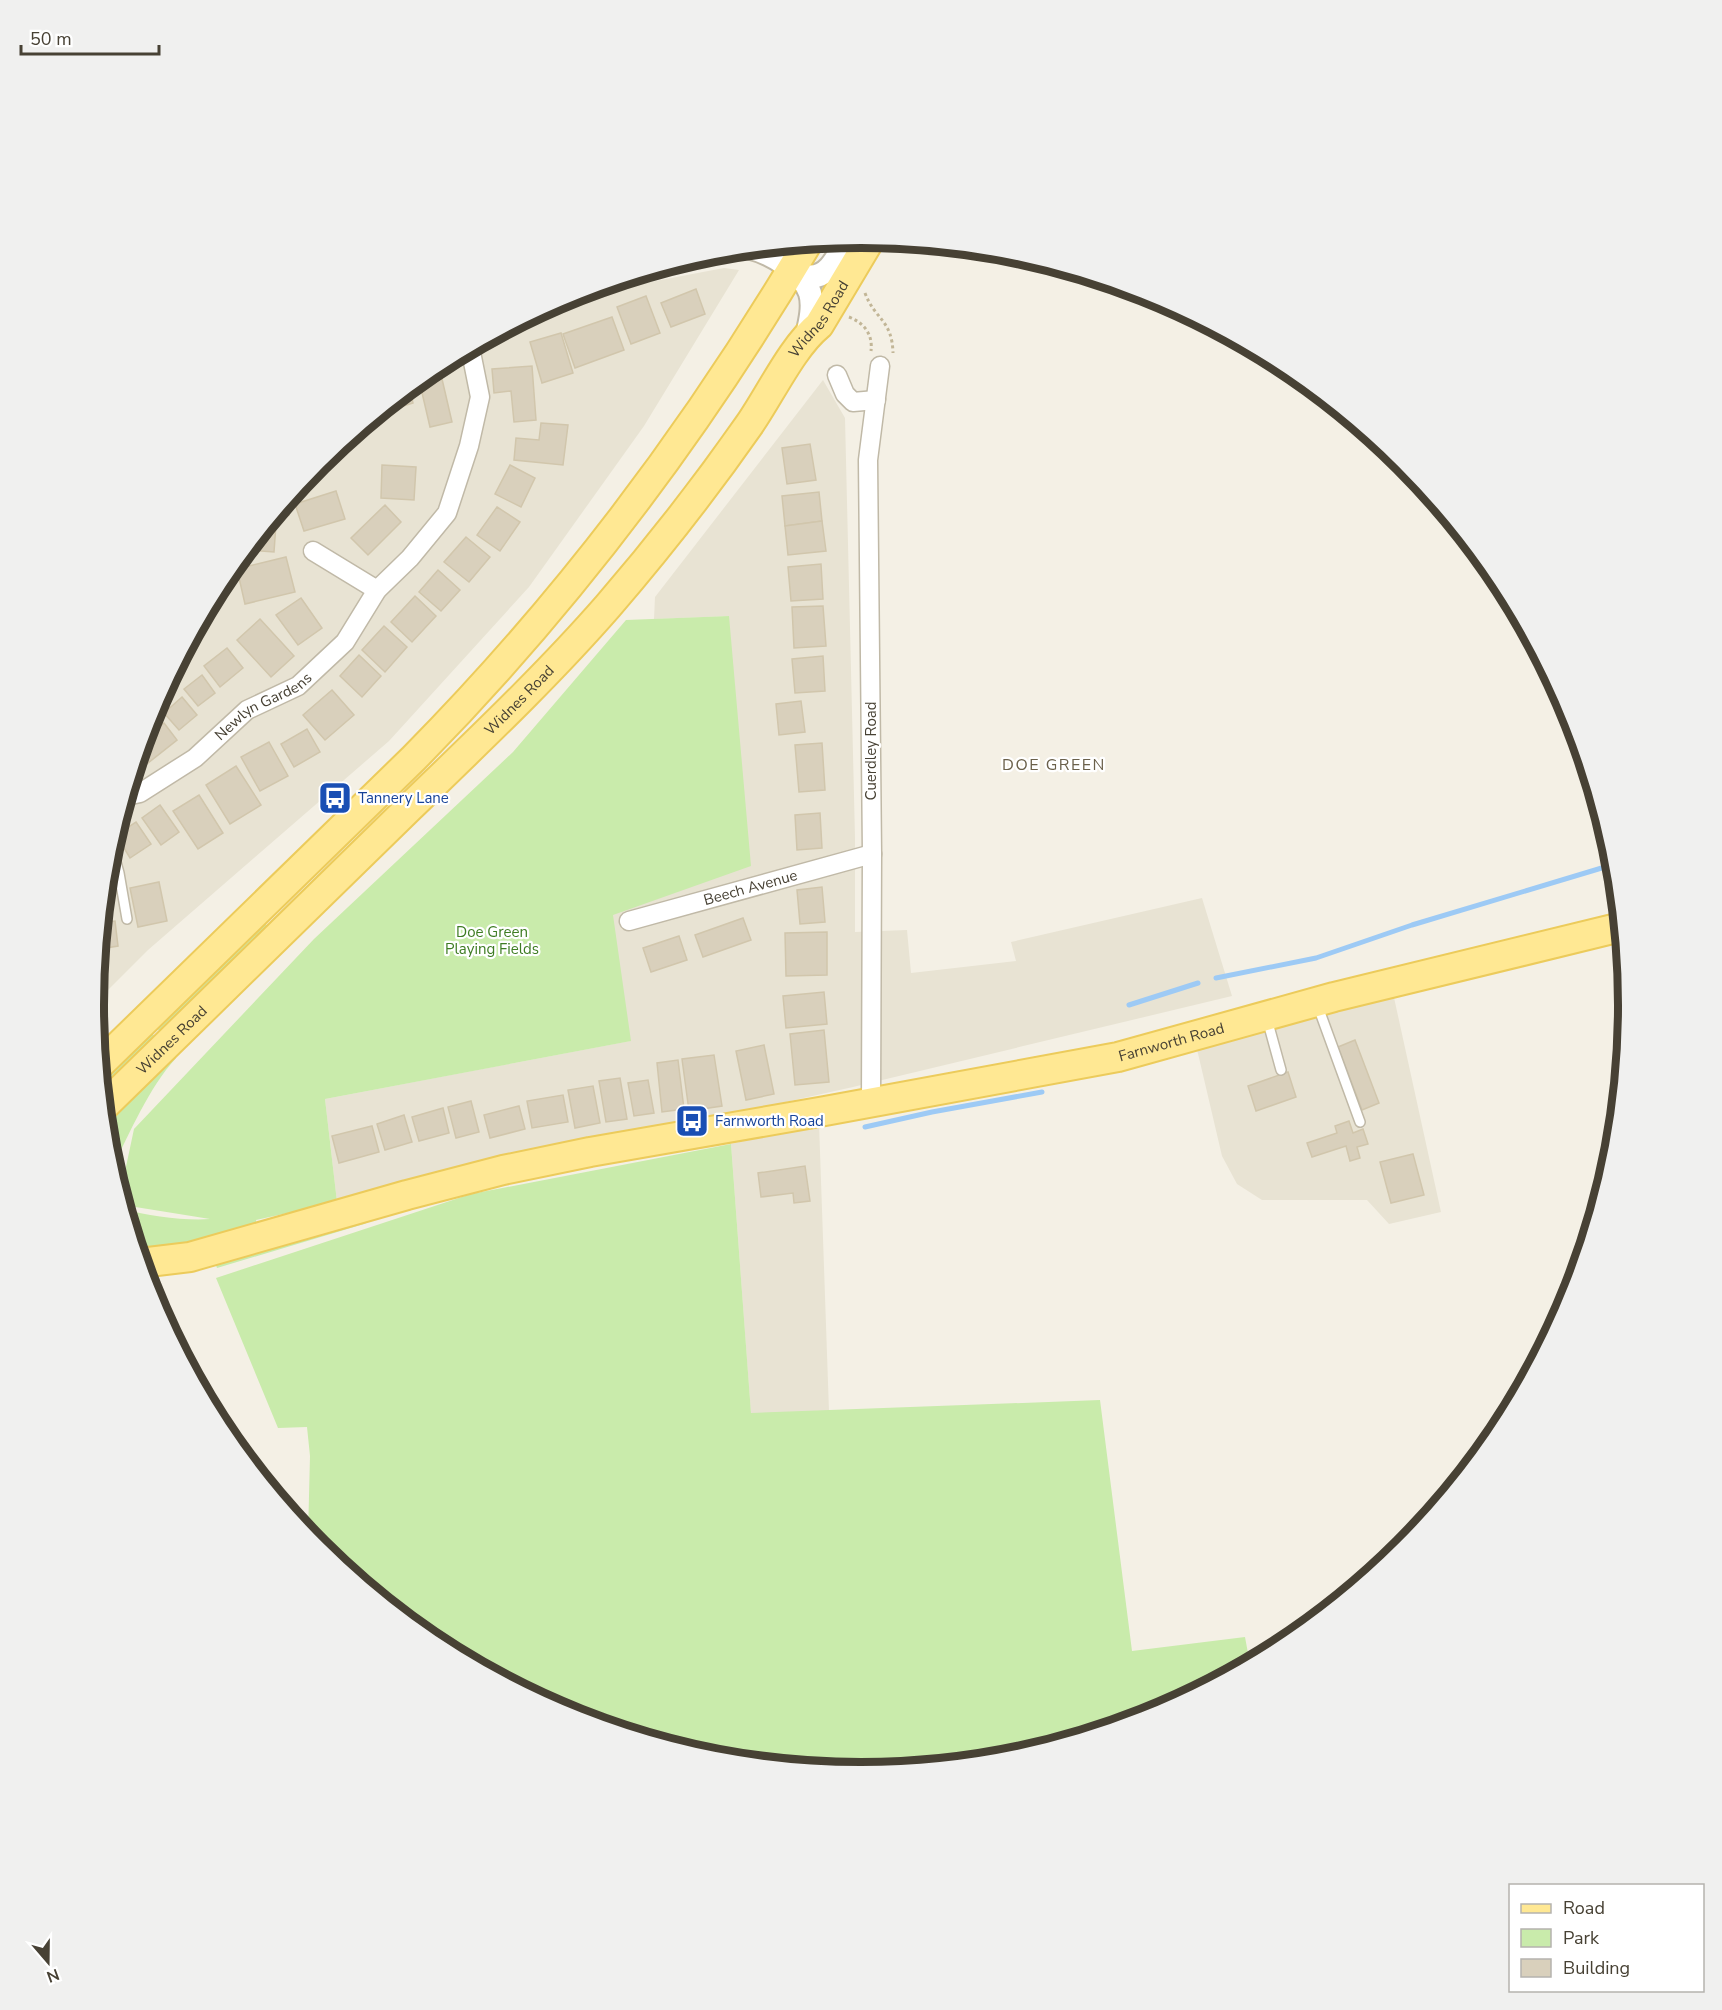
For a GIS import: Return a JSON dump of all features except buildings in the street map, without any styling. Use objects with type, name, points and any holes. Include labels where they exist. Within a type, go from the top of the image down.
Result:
[{"type":"main road","name":"Widnes Road","points":[[110,1101],[530,689],[605,609],[666,538],[710,481],[758,413],[866,248]]},
{"type":"main road","points":[[105,1059],[414,758],[462,709],[570,586],[665,463],[804,250]]},
{"type":"main road","name":"Farnworth Road","points":[[149,1262],[190,1257],[503,1170],[590,1152],[1118,1057],[1316,1002],[1614,929]]},
{"type":"main road","name":"Farnworth Road","points":[[154,1276],[190,1257]]},
{"type":"street","points":[[792,270],[807,277],[818,275],[828,270],[842,248]]},
{"type":"street","points":[[766,254],[778,259],[805,282],[810,293],[813,330]]},
{"type":"street","name":"Newlyn Gardens","points":[[134,794],[140,793],[195,758],[248,710],[298,686],[345,642],[377,590],[410,558],[447,513],[469,446],[480,397],[472,355]]},
{"type":"street","name":"Cuerdley Road","points":[[871,1102],[872,854],[868,460],[880,366]]},
{"type":"street","points":[[837,375],[845,394],[853,402],[876,400]]},
{"type":"street","points":[[313,551],[377,590]]},
{"type":"street","name":"Beech Avenue","points":[[629,921],[872,854]]},
{"type":"lane","points":[[117,865],[127,919]]},
{"type":"lane","points":[[1316,1002],[1360,1122]]},
{"type":"lane","points":[[1266,1017],[1281,1070]]},
{"type":"path","points":[[813,330],[838,316],[849,316],[868,331],[871,351],[880,366],[892,356],[891,335],[886,323],[868,301],[864,290]]},
{"type":"shaded area","points":[[724,268],[739,270],[644,426],[529,587],[389,741],[148,950],[104,994],[105,955],[118,857],[129,809],[144,762],[161,715],[205,626],[231,584],[260,544],[325,469],[362,435],[440,375],[526,326],[571,305],[617,288]]},
{"type":"shaded area","points":[[823,380],[845,418],[855,838],[855,932],[907,930],[911,973],[1016,961],[1011,942],[1202,898],[1232,996],[853,1087],[337,1202],[325,1099],[630,1041],[612,915],[729,616],[654,619],[655,597]]},
{"type":"shaded area","points":[[1393,993],[1441,1212],[1389,1224],[1367,1200],[1262,1200],[1237,1184],[1222,1156],[1196,1045]]},
{"type":"shaded area","points":[[819,1123],[829,1411],[751,1414],[731,1144]]},
{"type":"green space","name":"Doe Green Playing Fields","points":[[729,616],[751,866],[613,915],[631,1041],[325,1099],[337,1202],[256,1220],[257,1228],[146,1252],[132,1211],[167,1217],[210,1219],[131,1206],[124,1178],[134,1129],[314,939],[513,752],[626,620]]},
{"type":"green space","points":[[262,921],[272,930],[164,1036],[155,1026]]},
{"type":"green space","points":[[150,1031],[158,1040],[108,1089],[107,1072]]},
{"type":"green space","points":[[173,1054],[176,1058],[148,1097],[118,1155],[112,1114]]},
{"type":"green space","points":[[731,1144],[751,1413],[1100,1400],[1132,1651],[1245,1637],[1248,1656],[1151,1705],[1057,1737],[960,1756],[911,1761],[861,1762],[811,1761],[762,1756],[665,1737],[571,1705],[482,1661],[440,1635],[400,1606],[362,1575],[308,1523],[310,1456],[307,1427],[278,1428],[216,1278],[471,1194]]},
{"type":"green space","points":[[370,1216],[371,1221],[364,1224],[217,1268],[215,1263]]},
{"type":"waterway","points":[[1216,978],[1316,958],[1412,925],[1606,867]]},
{"type":"waterway","points":[[1129,1005],[1198,983]]},
{"type":"waterway","points":[[865,1127],[1042,1092]]},
{"type":"place","name":"Tannery Lane","points":[[335,798]]},
{"type":"place","name":"Farnworth Road","points":[[692,1121]]},
{"type":"district","name":"DOE GREEN","points":[[1054,764]]}]
